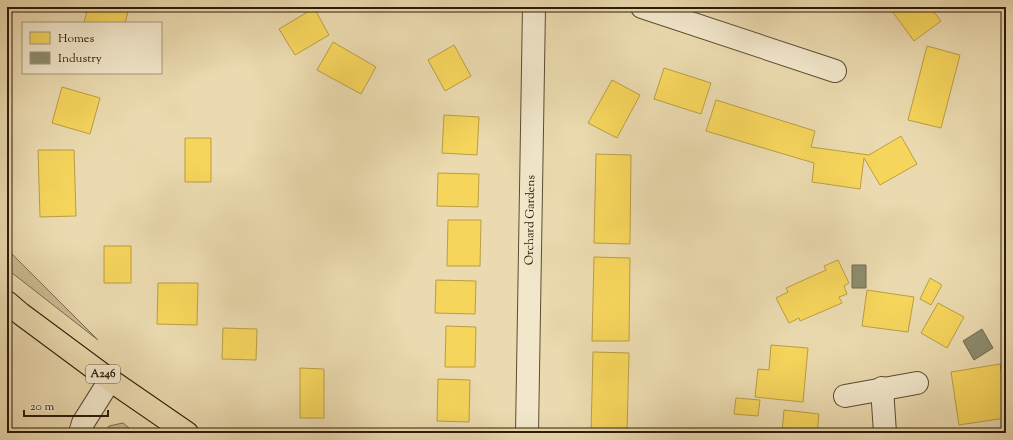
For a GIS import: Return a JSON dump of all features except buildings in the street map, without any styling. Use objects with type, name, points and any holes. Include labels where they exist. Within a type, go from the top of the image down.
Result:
[{"type":"main road","name":"A246","points":[[7,302],[20,314],[110,380],[187,433]]},
{"type":"street","name":"Orchard Gardens","points":[[527,433],[534,7]]},
{"type":"street","points":[[642,7],[835,72]]},
{"type":"street","points":[[80,433],[84,423],[110,380]]},
{"type":"street","points":[[846,396],[917,382]]},
{"type":"street","points":[[882,388],[886,433]]},
{"type":"shaded area","points":[[7,249],[98,340],[7,269]]},
{"type":"shaded area","points":[[123,423],[135,433],[104,433],[109,426]]}]
